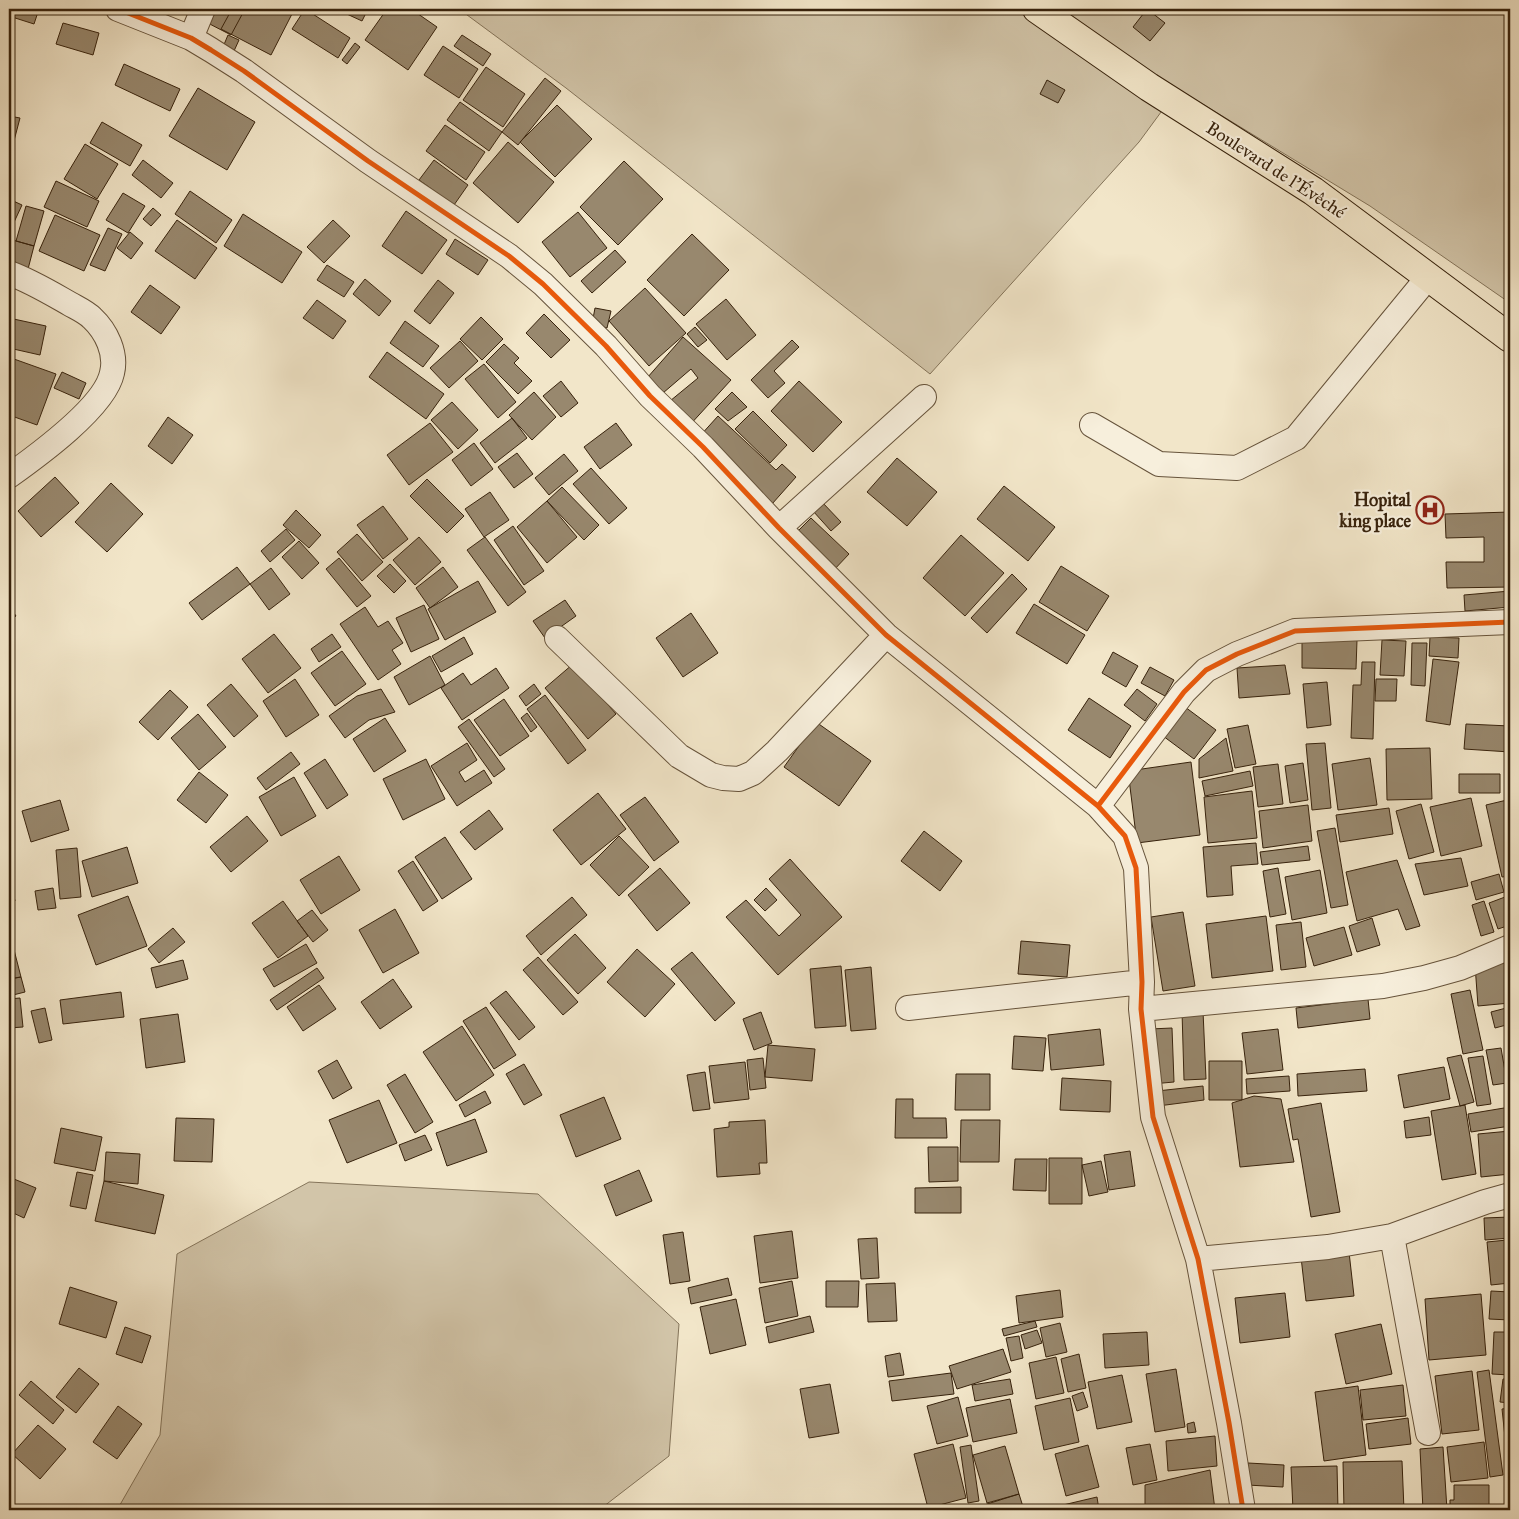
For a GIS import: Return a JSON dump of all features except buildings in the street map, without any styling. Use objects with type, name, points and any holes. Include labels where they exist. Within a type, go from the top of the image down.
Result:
[{"type":"main road","name":"Boulevard de l'Évêché","points":[[1037,9],[1148,87],[1313,191],[1510,338]]},
{"type":"street","points":[[118,9],[190,38],[244,71],[345,145],[490,242],[543,284],[606,346],[650,396],[704,447],[779,528],[886,635],[1098,806],[1125,836],[1136,868],[1142,982],[1141,1009],[1153,1117],[1198,1259],[1229,1423],[1243,1510]]},
{"type":"street","points":[[190,38],[203,9]]},
{"type":"street","points":[[9,273],[30,281],[91,317],[106,334],[112,352],[112,372],[105,388],[88,411],[36,458],[9,476]]},
{"type":"street","points":[[1092,425],[1159,464],[1237,468],[1296,438],[1429,276]]},
{"type":"street","points":[[779,528],[924,397]]},
{"type":"street","points":[[1098,806],[1184,692],[1206,670],[1237,654],[1295,631],[1510,622]]},
{"type":"street","points":[[557,638],[679,756],[711,775],[739,779],[753,773],[777,751],[886,635]]},
{"type":"street","points":[[1141,1009],[1383,986],[1424,978],[1460,968],[1510,947]]},
{"type":"street","points":[[908,1008],[1142,982]]},
{"type":"street","points":[[1198,1259],[1328,1247],[1392,1236],[1510,1194]]},
{"type":"street","points":[[1392,1236],[1428,1433]]},
{"type":"shaded area","points":[[459,9],[1510,9],[1510,303],[1370,206],[1178,89],[1139,142],[930,374],[566,88]]},
{"type":"shaded area","points":[[309,1182],[538,1194],[679,1324],[669,1456],[599,1510],[117,1510],[160,1435],[177,1254]]},
{"type":"cycle path","points":[[118,9],[191,38],[211,50],[244,71],[368,161],[509,256],[543,284],[606,346],[650,396],[703,447],[779,528],[886,635],[1098,806],[1125,836],[1136,868],[1142,982],[1141,1009],[1153,1117],[1198,1259],[1229,1423],[1243,1510]]},
{"type":"cycle path","points":[[1098,806],[1184,692],[1206,670],[1237,654],[1295,631],[1510,622]]},
{"type":"place","name":"Hopital king place","points":[[1430,510]]}]
